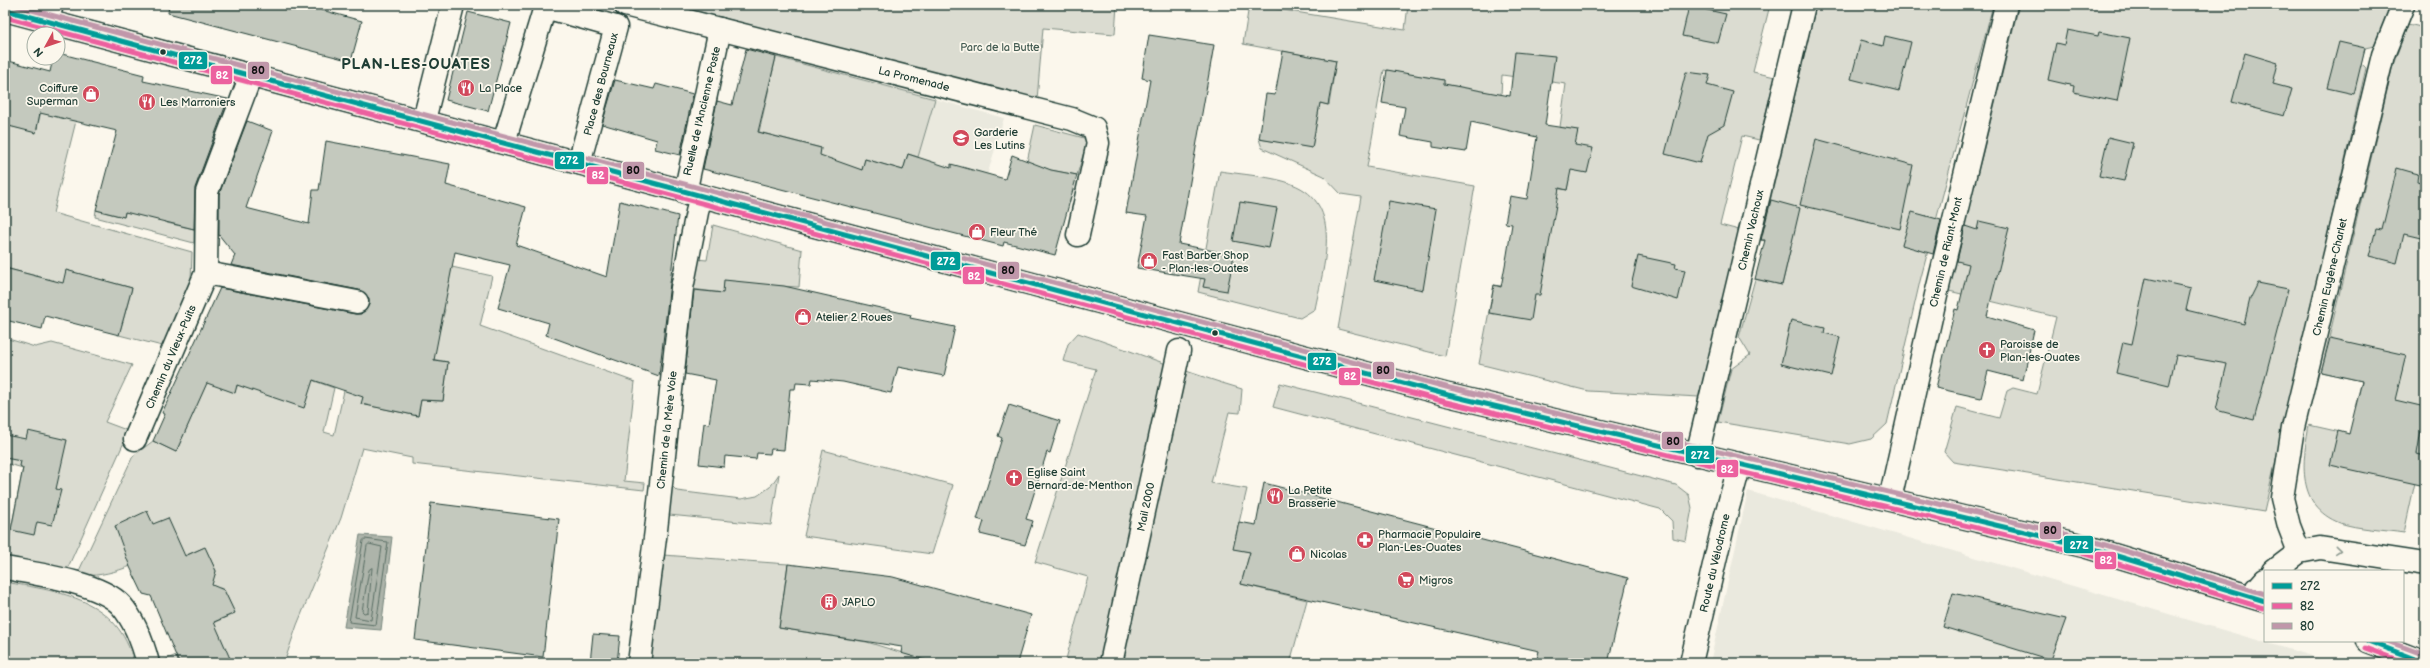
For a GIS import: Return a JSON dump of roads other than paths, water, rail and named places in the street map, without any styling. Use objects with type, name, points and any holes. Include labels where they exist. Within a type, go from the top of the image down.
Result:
[{"type":"street","points":[[424,120],[453,5]]},
{"type":"street","name":"La Promenade","points":[[625,5],[1072,119],[1094,128],[1098,143],[1078,235]]},
{"type":"street","name":"Chemin Vachoux","points":[[1697,455],[1804,5]]},
{"type":"street","name":"Chemin de Riant-Mont","points":[[1890,499],[1938,287],[2006,5]]},
{"type":"street","name":"Chemin Eugène-Charlet","points":[[2299,552],[2289,526],[2282,498],[2293,428],[2383,55],[2403,5]]},
{"type":"street","name":"Place des Bourneaux","points":[[504,142],[545,7],[616,27],[579,163]]},
{"type":"street","points":[[5,10],[50,13],[251,75],[424,120],[692,195],[1141,311],[1247,342],[1448,395],[2084,546],[2258,599],[2264,583]]},
{"type":"street","name":"Ruelle de l'Ancienne Poste","points":[[692,195],[720,29]]},
{"type":"street","name":"Chemin du Vieux-Puits","points":[[135,439],[206,273],[207,192],[251,75]]},
{"type":"street","name":"Chemin de la Mère Voie","points":[[639,663],[657,522],[692,195]]},
{"type":"street","points":[[206,273],[357,302]]},
{"type":"street","name":"Mail 2000","points":[[1111,663],[1179,351]]},
{"type":"street","name":"Route du Vélodrome","points":[[1691,663],[1724,522],[1740,464]]},
{"type":"street","points":[[2275,570],[2299,552],[2320,548],[2345,550],[2425,564]]},
{"type":"street","points":[[5,568],[67,580],[103,593],[120,604],[132,621],[148,663]]},
{"type":"street","points":[[2371,642],[2425,663]]},
{"type":"water","points":[[360,535],[392,537],[381,630],[344,627]]},
{"type":"place","name":"La Place","points":[[466,88]]},
{"type":"place","name":"Coiffure Superman","points":[[91,94]]},
{"type":"place","name":"Les Marroniers","points":[[147,102]]},
{"type":"place","name":"Garderie Les Lutins","points":[[961,138]]},
{"type":"place","name":"Fleur Thé","points":[[977,232]]},
{"type":"place","name":"Fast Barber Shop - Plan-les-Ouates","points":[[1149,261]]},
{"type":"place","name":"Atelier 2 Roues","points":[[803,317]]},
{"type":"place","name":"Paroisse de Plan-les-Ouates","points":[[1987,350]]},
{"type":"place","name":"Eglise Saint Bernard-de-Menthon","points":[[1014,478]]},
{"type":"place","name":"La Petite Brasserie","points":[[1275,496]]},
{"type":"place","name":"Pharmacie Populaire Plan-Les-Ouates","points":[[1365,540]]},
{"type":"place","name":"Nicolas","points":[[1297,554]]},
{"type":"place","name":"Migros","points":[[1406,580]]},
{"type":"place","name":"JAPLO","points":[[829,602]]},
{"type":"district","name":"PLAN-LES-OUATES","points":[[416,64]]},
{"type":"park label","name":"Parc de la Butte","points":[[1000,47]]}]
